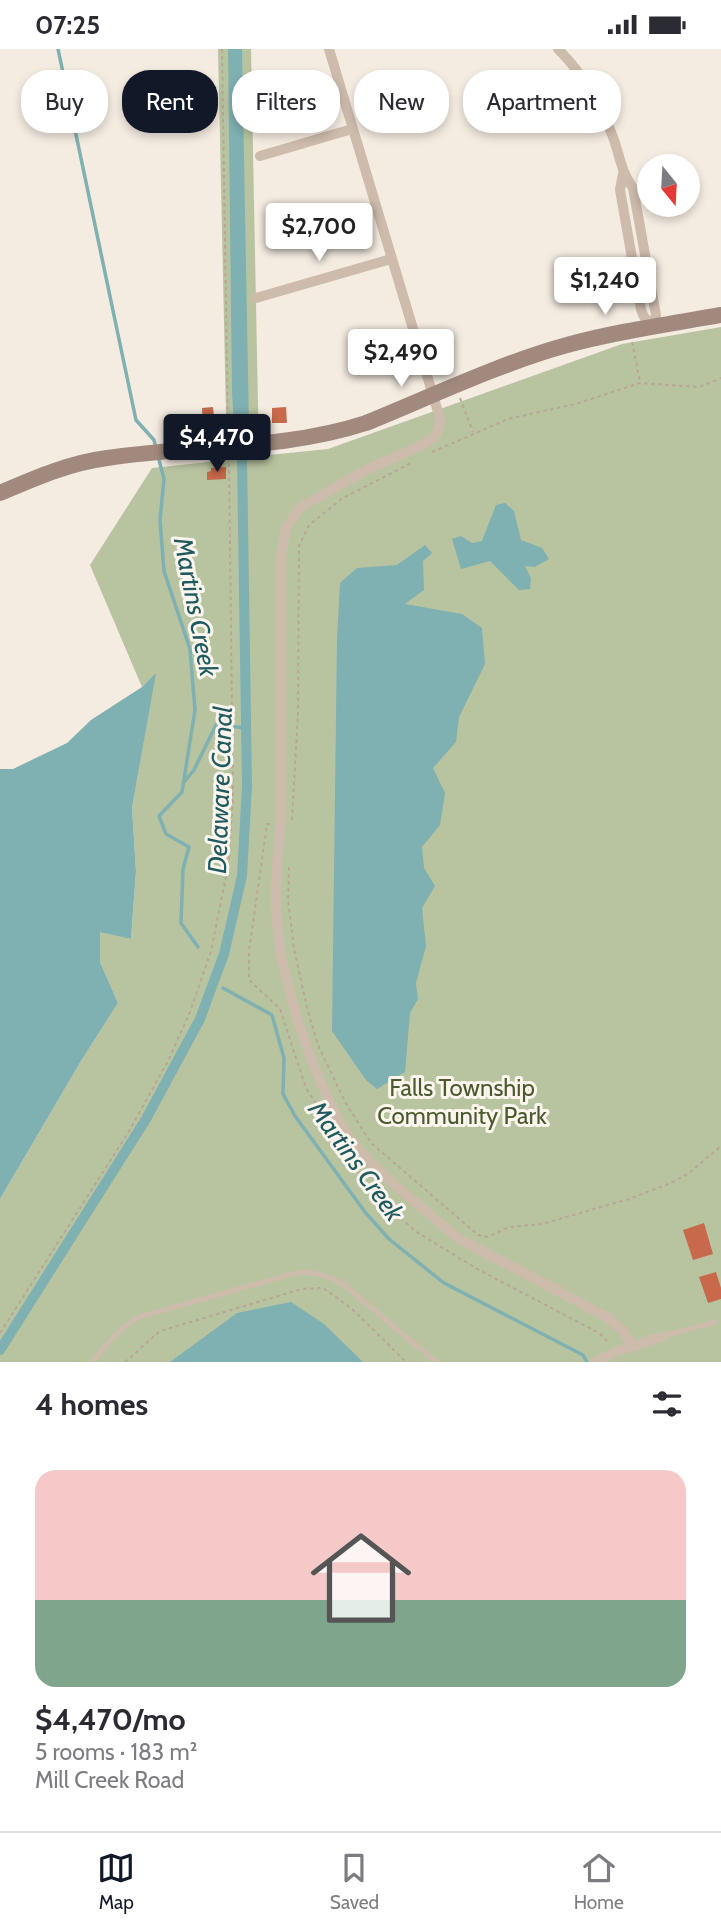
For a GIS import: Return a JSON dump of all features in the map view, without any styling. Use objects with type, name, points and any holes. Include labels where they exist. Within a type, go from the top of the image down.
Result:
[{"type":"main road","points":[[0,493],[67,467],[108,457],[324,435],[366,423],[545,352],[629,331],[721,315]]},
{"type":"street","points":[[329,49],[441,422],[435,437],[309,500],[292,516],[282,542],[281,815],[276,882],[281,957],[298,1023],[313,1063],[337,1118],[354,1144],[381,1173],[458,1238],[607,1317],[622,1330],[633,1345]]},
{"type":"street","points":[[558,49],[582,77],[598,102],[613,135],[623,174],[620,190],[643,315],[652,327]]},
{"type":"street","points":[[260,156],[352,129]]},
{"type":"street","points":[[256,298],[391,259]]},
{"type":"street","points":[[595,1362],[617,1351],[663,1336]]},
{"type":"lane","points":[[92,1362],[133,1319],[296,1273],[313,1272],[327,1275],[343,1285],[436,1362]]},
{"type":"lane","points":[[663,1336],[715,1322]]},
{"type":"path","points":[[222,49],[229,431],[234,427]]},
{"type":"path","points":[[629,331],[640,383]]},
{"type":"path","points":[[423,457],[508,419],[579,403],[640,383],[699,387],[721,378]]},
{"type":"path","points":[[456,387],[474,433]]},
{"type":"path","points":[[0,1333],[128,1133],[190,1012],[211,951],[229,867],[233,798],[229,462],[234,463]]},
{"type":"path","points":[[292,829],[298,713],[299,546],[309,525],[342,498],[411,463]]},
{"type":"path","points":[[289,857],[288,900],[294,949],[308,1012],[318,1045],[345,1102],[371,1143],[478,1235],[488,1237],[509,1227],[542,1224],[629,1199],[689,1173],[721,1146]]},
{"type":"path","points":[[470,1263],[518,1292],[599,1333],[617,1351]]},
{"type":"path","points":[[125,1362],[160,1331],[302,1289],[323,1288],[351,1308],[406,1362]]},
{"type":"green space","name":"Falls Township Community Park","points":[[218,49],[251,49],[251,70],[232,70],[232,133],[253,133],[259,456],[328,449],[622,344],[721,327],[721,1362],[0,1362],[0,1199],[118,1003],[100,962],[100,931],[131,939],[136,871],[132,808],[155,675],[142,687],[90,565],[152,468],[227,460]]},
{"type":"water","points":[[228,49],[242,49],[242,70],[232,70],[232,133],[244,133],[249,427],[237,430],[234,427]]},
{"type":"water","points":[[505,503],[514,511],[521,540],[542,548],[549,559],[535,567],[525,566],[531,578],[530,589],[519,590],[490,561],[461,569],[452,539],[461,536],[472,543],[482,541],[496,505]]},
{"type":"water","points":[[425,545],[432,553],[423,561],[424,590],[405,604],[462,614],[482,628],[485,664],[459,717],[456,742],[433,768],[445,793],[440,825],[422,847],[424,868],[435,886],[422,908],[426,946],[416,983],[418,999],[410,1013],[405,1072],[377,1089],[366,1080],[332,1031],[340,583],[357,568],[397,565]]},
{"type":"water","points":[[156,673],[132,808],[136,871],[131,939],[100,932],[100,962],[118,1003],[0,1199],[0,769],[13,769],[67,743],[91,720],[142,687]]},
{"type":"water","points":[[291,1302],[324,1324],[363,1362],[170,1362],[237,1313]]},
{"type":"building","points":[[213,407],[215,427],[203,428],[202,408]]},
{"type":"building","points":[[286,407],[287,423],[272,423],[272,408]]},
{"type":"building","points":[[226,467],[226,479],[207,480],[207,472],[211,471],[211,468]]},
{"type":"building","points":[[704,1223],[713,1254],[693,1260],[683,1230]]},
{"type":"building","points":[[716,1272],[721,1299],[708,1303],[699,1277]]},
{"type":"waterway","name":"Martins Creek","points":[[58,49],[136,420],[154,440],[156,448]]},
{"type":"waterway","name":"Martins Creek","points":[[158,456],[164,479],[160,520],[164,571],[190,649],[195,710],[182,792],[159,816],[166,834],[189,847],[183,869],[181,923],[198,947]]},
{"type":"waterway","name":"Delaware Canal","points":[[0,1350],[146,1119],[200,1019],[224,954],[242,876],[247,786],[242,458]]},
{"type":"waterway","points":[[184,782],[194,770],[216,725],[247,728]]},
{"type":"waterway","name":"Martins Creek","points":[[223,988],[272,1015],[284,1058],[283,1094],[295,1116],[365,1212],[389,1239],[444,1283],[583,1355],[587,1362]]}]
